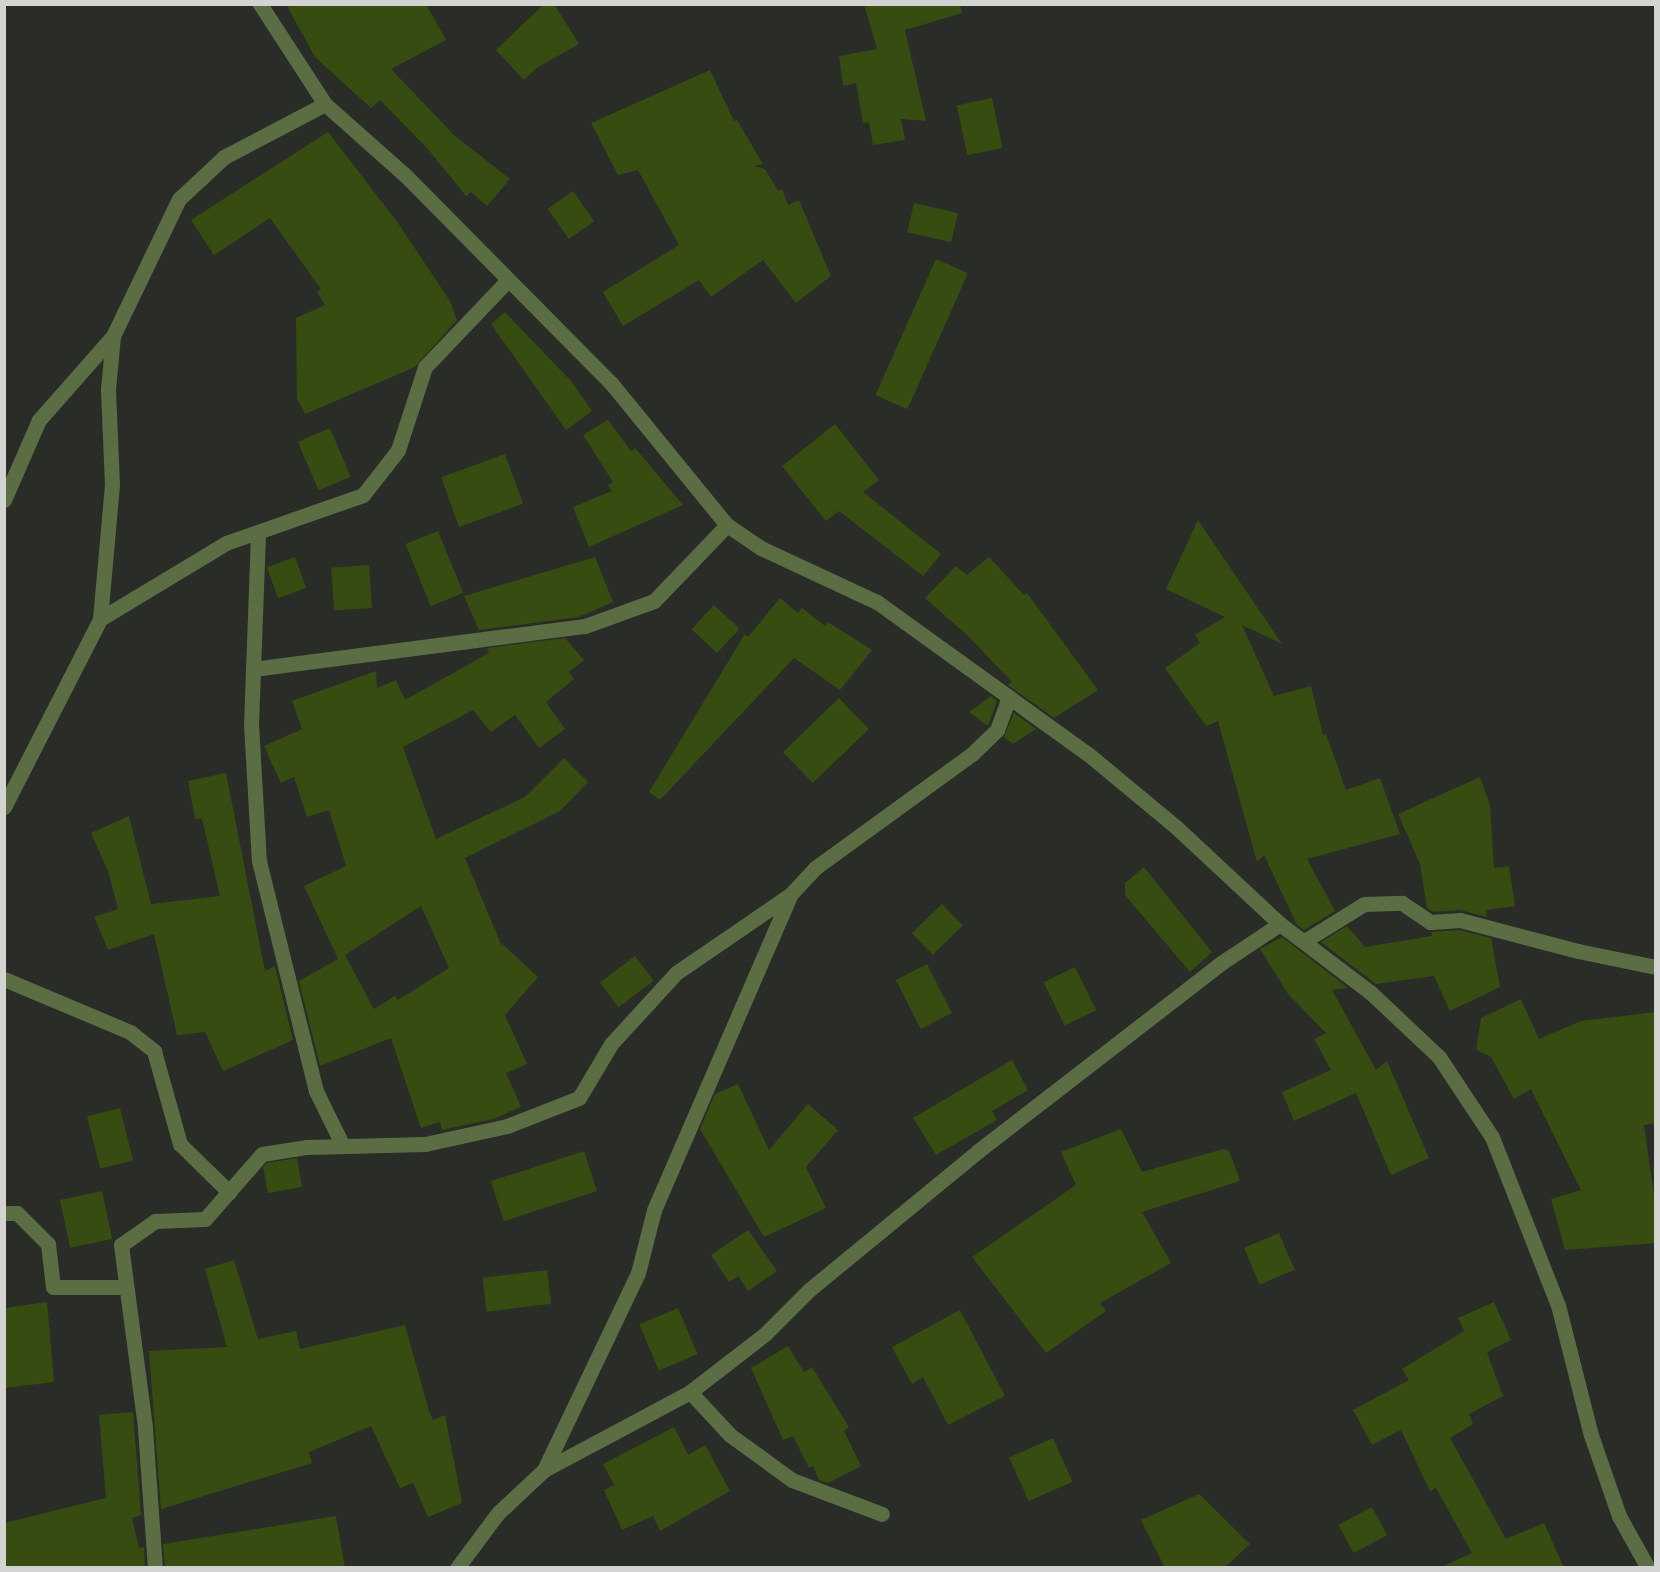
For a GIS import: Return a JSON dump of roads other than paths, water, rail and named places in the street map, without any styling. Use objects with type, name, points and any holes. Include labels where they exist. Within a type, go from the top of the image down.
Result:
[{"type":"street","points":[[260,4],[324,104],[405,175],[507,281],[611,383],[728,525],[761,548],[877,602],[1088,754],[1167,820],[1280,924],[1306,940],[1370,992],[1438,1057],[1492,1137],[1558,1305],[1591,1435],[1619,1516],[1648,1567]]},
{"type":"street","points":[[4,500],[39,420],[113,336],[179,199],[224,157],[324,104]]},
{"type":"street","points":[[100,619],[226,543],[258,534],[363,495],[398,450],[425,367],[507,281]]},
{"type":"street","points":[[4,807],[100,619],[112,485],[108,389],[113,336]]},
{"type":"street","points":[[253,669],[585,626],[654,601],[728,525]]},
{"type":"street","points":[[258,534],[251,724],[258,861],[316,1091],[343,1146]]},
{"type":"street","points":[[155,1568],[145,1427],[122,1245],[155,1221],[205,1219],[262,1154],[343,1146],[425,1144],[507,1126],[579,1098],[611,1044],[676,973],[790,895],[815,868],[972,754],[997,730],[1009,697]]},
{"type":"street","points":[[544,1470],[639,1274],[654,1210],[790,895]]},
{"type":"street","points":[[1306,940],[1364,904],[1402,903],[1430,922],[1460,920],[1578,951],[1656,967]]},
{"type":"street","points":[[457,1568],[498,1513],[544,1470],[690,1392],[765,1334],[809,1290],[978,1151],[1221,963],[1280,924]]},
{"type":"street","points":[[4,979],[15,987],[130,1032],[154,1051],[180,1144],[229,1192]]},
{"type":"street","points":[[4,1213],[17,1213],[48,1244],[53,1287],[126,1287]]},
{"type":"street","points":[[690,1392],[730,1435],[792,1480],[882,1514]]}]
